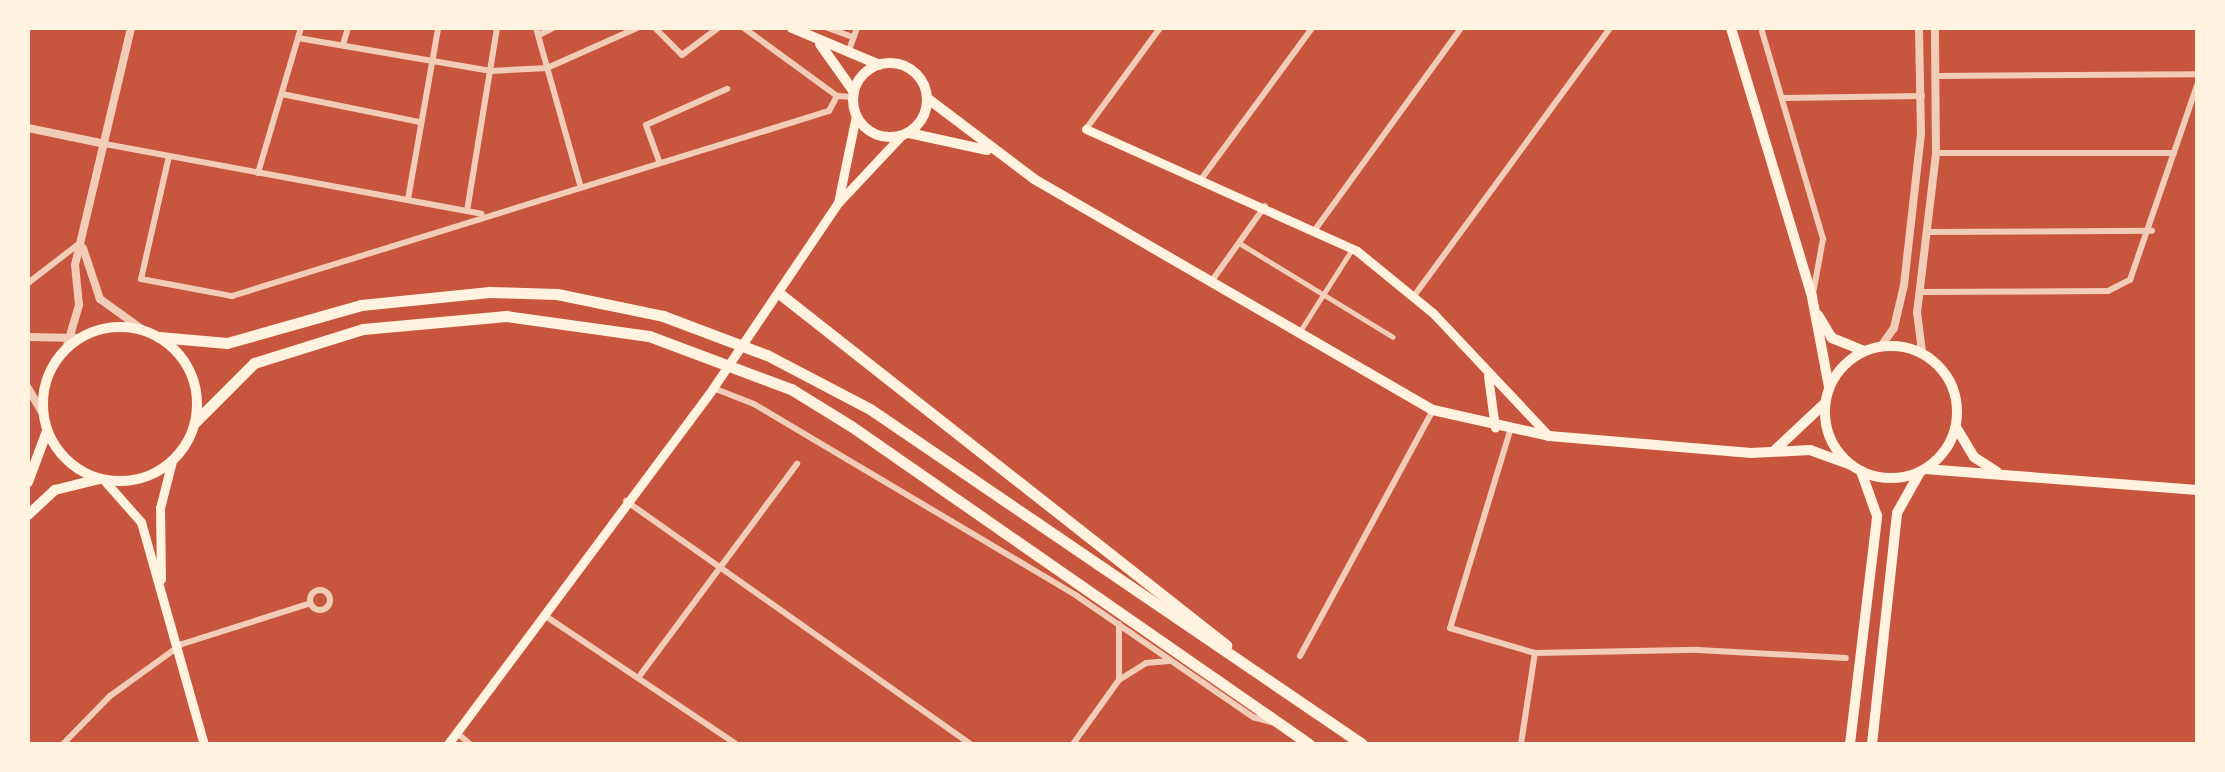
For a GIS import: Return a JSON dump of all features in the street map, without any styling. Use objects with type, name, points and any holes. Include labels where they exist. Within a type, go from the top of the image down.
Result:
[{"type":"highway","points":[[159,337],[227,343],[361,305],[489,292],[619,304],[743,345],[870,409],[1362,744]]},
{"type":"highway","points":[[780,294],[1244,662]]},
{"type":"highway","points":[[195,422],[228,381],[268,356],[434,318],[593,323],[729,364],[791,389],[851,426],[1115,606],[1309,744]]},
{"type":"main road","points":[[792,28],[820,44],[849,50],[880,65],[914,72],[927,98],[987,150],[1433,410],[1495,428],[1549,436],[1814,451],[1880,477],[1922,471],[2197,490]]},
{"type":"main road","points":[[1731,28],[1812,297],[1829,387],[1824,404],[1832,442],[1856,468],[1877,516],[1850,744]]},
{"type":"main road","points":[[820,44],[854,95],[856,115],[838,203]]},
{"type":"main road","points":[[854,95],[880,65]]},
{"type":"main road","points":[[448,744],[713,388],[780,294],[838,203],[922,121],[927,98]]},
{"type":"main road","points":[[856,115],[874,134],[905,135],[987,150]]},
{"type":"main road","points":[[1086,129],[1317,227],[1353,248],[1414,296],[1549,436]]},
{"type":"main road","points":[[1815,310],[1832,338],[1864,351]]},
{"type":"main road","points":[[161,586],[160,508],[172,461],[195,422],[191,373],[159,337],[115,327],[71,342],[48,376],[43,414],[47,431],[68,461],[102,479],[138,516],[161,586],[175,650],[204,744]]},
{"type":"main road","points":[[1829,387],[1864,351],[1881,346],[1922,352],[1952,384],[1956,427],[1974,457],[2002,476]]},
{"type":"main road","points":[[1487,373],[1495,428]]},
{"type":"main road","points":[[1776,449],[1824,404]]},
{"type":"main road","points":[[1872,744],[1897,513],[1922,471],[1956,427]]},
{"type":"main road","points":[[28,482],[47,431]]},
{"type":"main road","points":[[28,515],[59,488],[102,479],[143,478],[172,461]]},
{"type":"street","points":[[28,337],[71,342],[83,243],[131,28]]},
{"type":"street","points":[[258,173],[301,28]]},
{"type":"street","points":[[343,45],[348,28]]},
{"type":"street","points":[[408,199],[438,28]]},
{"type":"street","points":[[467,211],[497,28]]},
{"type":"street","points":[[553,28],[537,31],[580,185]]},
{"type":"street","points":[[298,38],[491,71],[547,68],[637,28]]},
{"type":"street","points":[[655,28],[682,55],[718,28]]},
{"type":"street","points":[[744,28],[837,96],[854,95]]},
{"type":"street","points":[[828,28],[853,37]]},
{"type":"street","points":[[849,50],[857,28]]},
{"type":"street","points":[[1086,129],[1160,28]]},
{"type":"street","points":[[1202,178],[1312,28]]},
{"type":"street","points":[[1317,227],[1461,28]]},
{"type":"street","points":[[1414,296],[1610,28]]},
{"type":"street","points":[[1761,28],[1823,239],[1812,297]]},
{"type":"street","points":[[1881,346],[1894,328],[1904,285],[1922,96],[1919,28]]},
{"type":"street","points":[[1922,352],[1920,292],[1936,153],[1935,28]]},
{"type":"street","points":[[1937,76],[2197,74]]},
{"type":"street","points":[[1920,292],[2108,291],[2130,280],[2152,231],[2197,85]]},
{"type":"street","points":[[659,161],[646,125],[727,89]]},
{"type":"street","points":[[282,94],[420,122]]},
{"type":"street","points":[[169,156],[141,279],[232,296],[580,185],[829,111],[837,96]]},
{"type":"street","points":[[1782,98],[1922,96]]},
{"type":"street","points":[[28,128],[484,215]]},
{"type":"street","points":[[1936,153],[2174,153]]},
{"type":"street","points":[[1211,282],[1265,206]]},
{"type":"street","points":[[1926,232],[2152,231]]},
{"type":"street","points":[[28,283],[83,243]]},
{"type":"street","points":[[83,243],[100,299],[146,332]]},
{"type":"street","points":[[1239,243],[1393,337]]},
{"type":"street","points":[[1298,333],[1353,248]]},
{"type":"street","points":[[28,388],[43,414]]},
{"type":"street","points":[[713,388],[754,404],[1120,625],[1253,717],[1283,725]]},
{"type":"street","points":[[1300,656],[1433,410]]},
{"type":"street","points":[[1510,431],[1450,628],[1535,653],[1698,650],[1846,658]]},
{"type":"street","points":[[641,674],[725,568],[797,464]]},
{"type":"street","points":[[626,501],[970,744]]},
{"type":"street","points":[[63,744],[110,696],[175,650],[311,603]]},
{"type":"street","points":[[1115,606],[1120,625],[1119,680]]},
{"type":"street","points":[[544,615],[641,674],[736,744]]},
{"type":"street","points":[[1521,744],[1535,653]]},
{"type":"street","points":[[1073,744],[1119,680],[1146,663],[1193,660]]},
{"type":"street","points":[[456,732],[470,744]]}]
